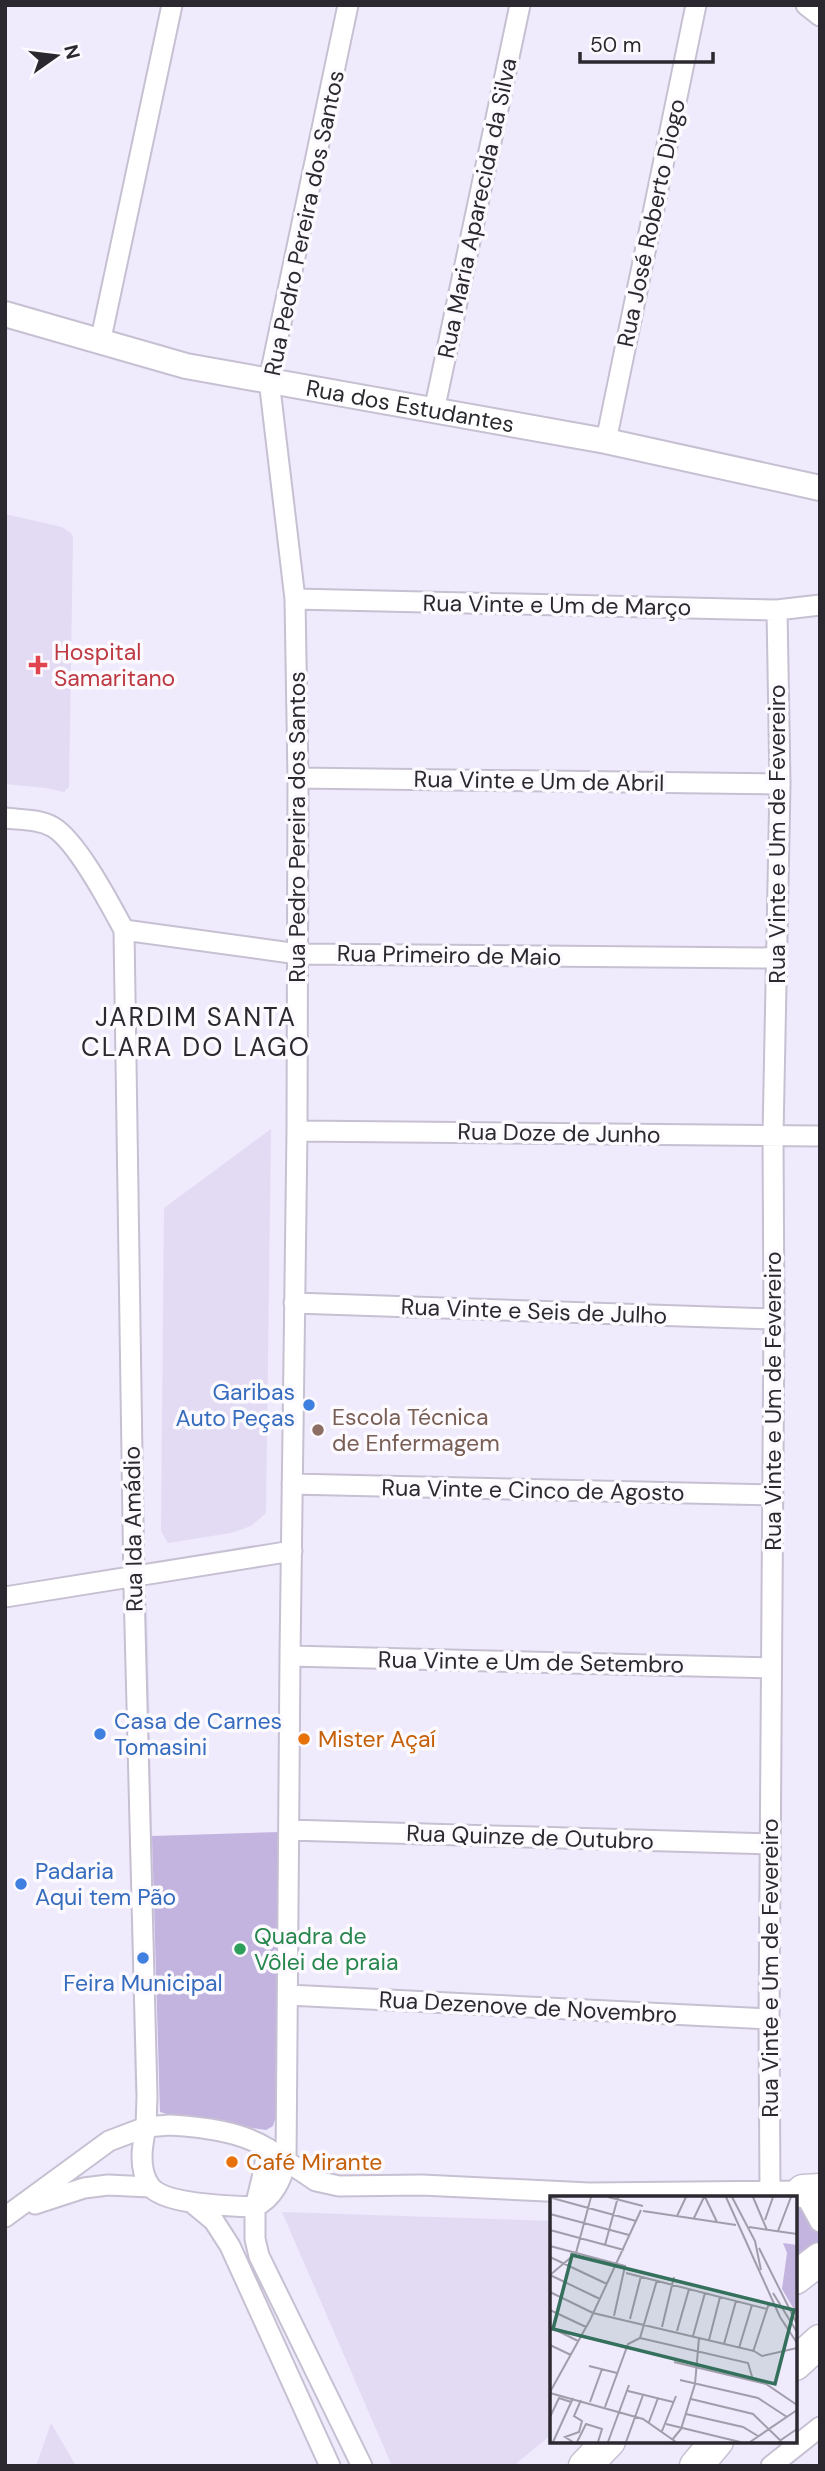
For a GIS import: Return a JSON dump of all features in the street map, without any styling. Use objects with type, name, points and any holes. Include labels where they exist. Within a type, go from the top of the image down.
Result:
[{"type":"main road","points":[[797,2276],[820,2259]]},
{"type":"main road","points":[[797,2362],[820,2341]]},
{"type":"main road","points":[[585,2466],[607,2443]]},
{"type":"main road","points":[[696,2466],[715,2443]]},
{"type":"street","points":[[100,343],[172,5]]},
{"type":"street","name":"Rua Pedro Pereira dos Santos","points":[[286,2162],[298,1130],[298,778],[295,599],[270,380],[348,5]]},
{"type":"street","name":"Rua Maria Aparecida da Silva","points":[[434,411],[520,5]]},
{"type":"street","name":"Rua José Roberto Diogo","points":[[606,441],[696,5]]},
{"type":"street","points":[[806,5],[820,16]]},
{"type":"street","name":"Rua dos Estudantes","points":[[5,314],[186,366],[606,441],[820,488]]},
{"type":"street","name":"Rua Vinte e Um de Março","points":[[295,599],[777,610],[820,605]]},
{"type":"street","name":"Rua Vinte e Um de Fevereiro","points":[[770,2191],[773,1136],[780,784],[777,610]]},
{"type":"street","name":"Rua Vinte e Um de Abril","points":[[298,778],[780,784]]},
{"type":"street","points":[[5,818],[40,822],[55,828],[68,841],[101,888],[124,930]]},
{"type":"street","name":"Rua Primeiro de Maio","points":[[124,930],[298,954],[777,958]]},
{"type":"street","name":"Rua Ida Amádio","points":[[124,930],[134,1577],[148,2096],[142,2161],[150,2188]]},
{"type":"street","name":"Rua Doze de Junho","points":[[298,1130],[820,1136]]},
{"type":"street","name":"Rua Vinte e Seis de Julho","points":[[294,1303],[774,1318]]},
{"type":"street","name":"Rua Vinte e Cinco de Agosto","points":[[292,1484],[773,1495]]},
{"type":"street","points":[[5,1597],[292,1551]]},
{"type":"street","name":"Rua Vinte e Um de Setembro","points":[[290,1656],[771,1668]]},
{"type":"street","name":"Rua Quinze de Outubro","points":[[289,1830],[770,1844]]},
{"type":"street","name":"Rua Dezenove de Novembro","points":[[288,1995],[769,2019]]},
{"type":"street","points":[[11,2213],[109,2141],[146,2127],[170,2125],[200,2127],[254,2140],[316,2181],[339,2186],[422,2185],[591,2196],[811,2191],[820,2222]]},
{"type":"street","points":[[267,2148],[255,2207],[255,2239],[259,2256],[362,2466]]},
{"type":"street","points":[[11,2213],[84,2188],[108,2185],[150,2188],[169,2197],[191,2202],[255,2207],[269,2198],[281,2179],[286,2162]]},
{"type":"street","points":[[191,2202],[214,2221],[230,2246],[330,2466]]},
{"type":"street","points":[[771,2466],[820,2427]]},
{"type":"shaded area","name":"Hospital Samaritano","points":[[5,514],[62,527],[71,533],[73,538],[69,787],[64,792],[5,784]]},
{"type":"shaded area","points":[[271,1129],[266,1513],[251,1526],[231,1533],[168,1543],[161,1531],[164,1208]]},
{"type":"shaded area","name":"Feira Municipal","points":[[124,1602],[147,1602],[158,2091],[135,2091]]},
{"type":"shaded area","points":[[279,1832],[273,2126],[266,2130],[181,2118],[160,2112],[152,1836]]},
{"type":"shaded area","points":[[797,2204],[813,2221],[818,2232],[819,2246],[797,2263]]},
{"type":"shaded area","points":[[282,2212],[550,2221],[550,2436],[517,2463],[517,2466],[392,2466]]},
{"type":"shaded area","points":[[51,2423],[76,2466],[36,2466]]},
{"type":"place","name":"Hospital Samaritano","points":[[38,665]]},
{"type":"place","name":"Garibas Auto Peças","points":[[309,1405]]},
{"type":"place","name":"Escola Técnica de Enfermagem","points":[[318,1430]]},
{"type":"place","name":"Casa de Carnes Tomasini","points":[[100,1734]]},
{"type":"place","name":"Mister Açaí","points":[[304,1739]]},
{"type":"place","name":"Padaria Aqui tem Pão","points":[[21,1884]]},
{"type":"place","name":"Quadra de Vôlei de praia","points":[[240,1949]]},
{"type":"place","name":"Feira Municipal","points":[[143,1958]]},
{"type":"place","name":"Café Mirante","points":[[232,2162]]},
{"type":"district","name":"JARDIM SANTA CLARA DO LAGO","points":[[196,1032]]}]
